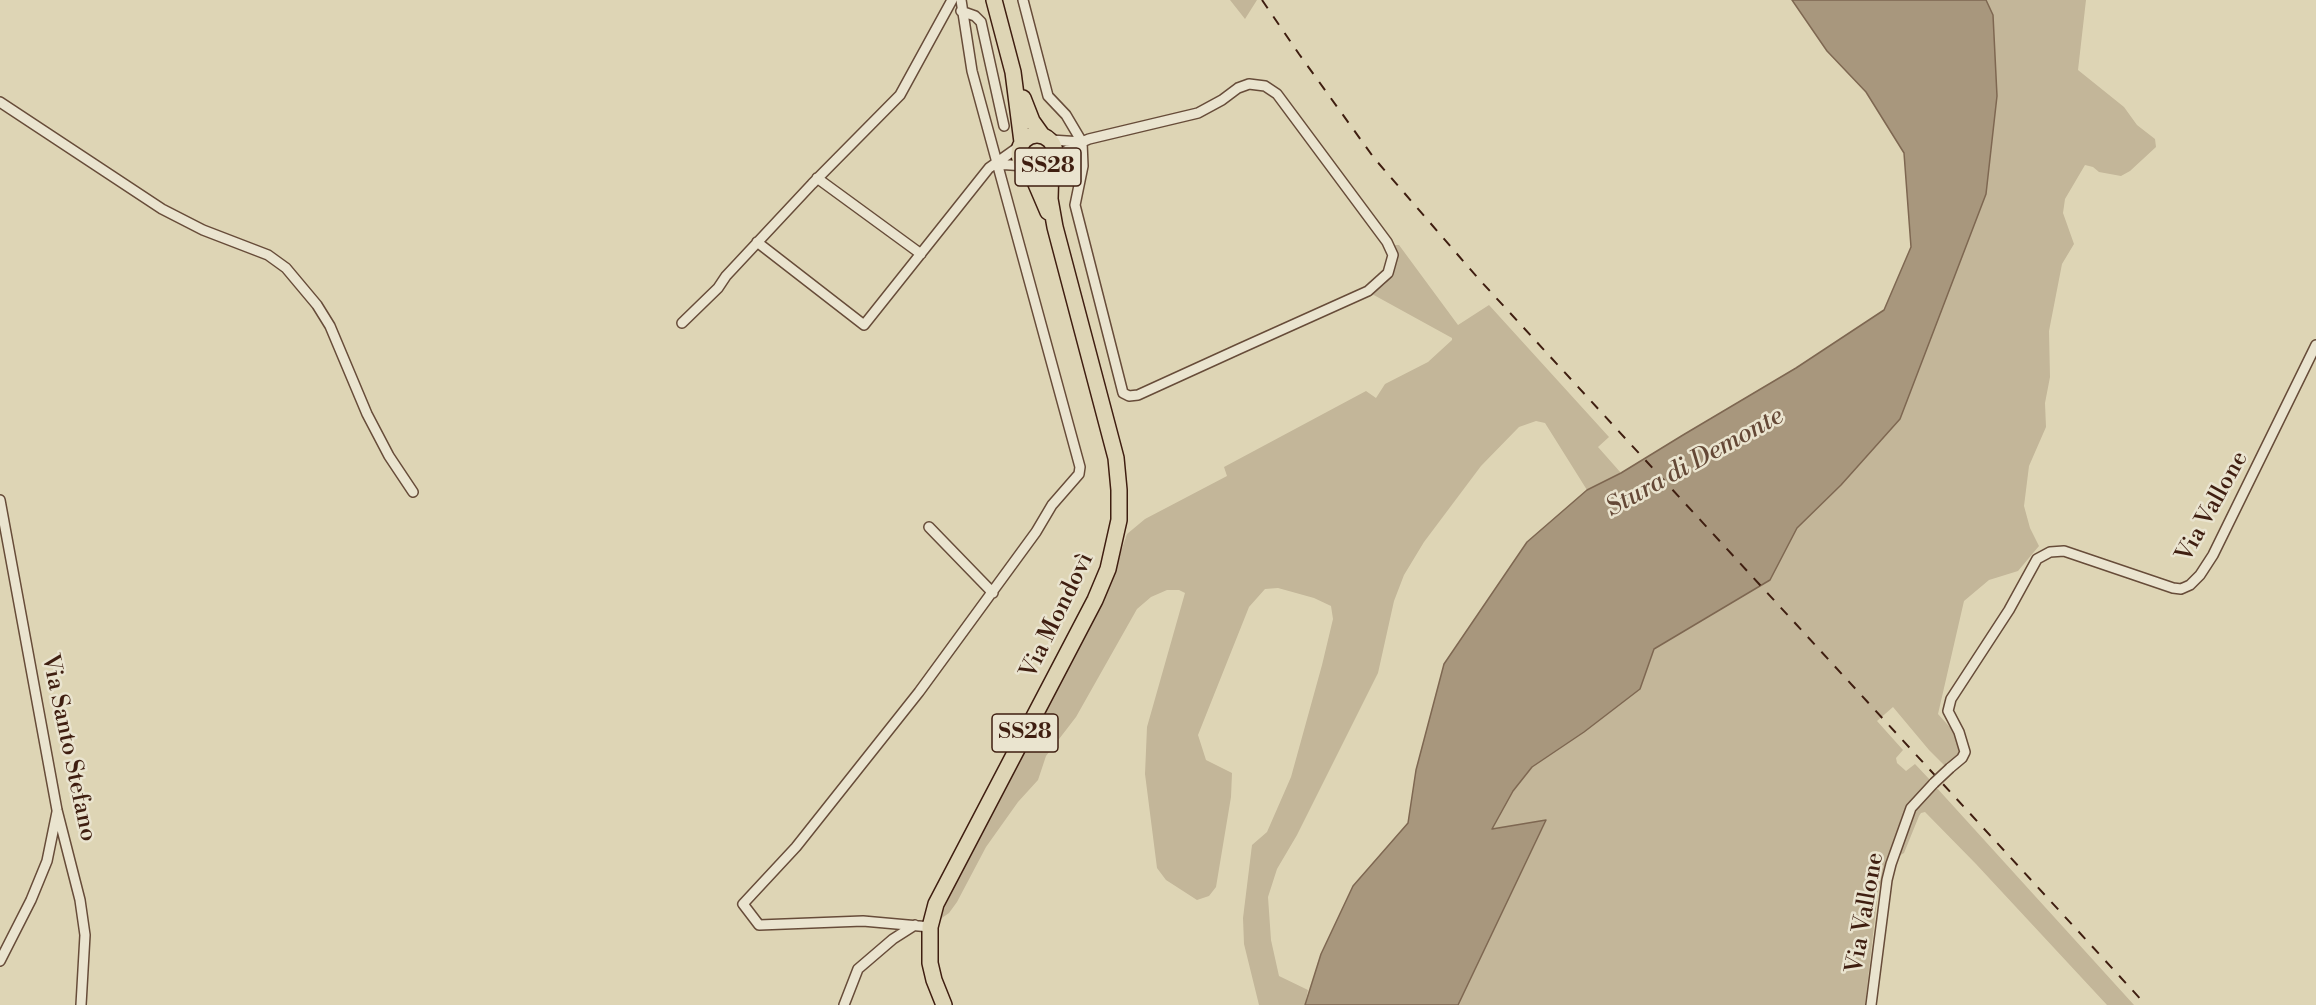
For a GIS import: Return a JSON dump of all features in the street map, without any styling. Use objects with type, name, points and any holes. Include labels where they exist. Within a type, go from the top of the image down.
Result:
[{"type":"main road","name":"SS28","points":[[994,0],[1013,72],[1032,121],[1055,148],[1053,161],[1042,171],[1027,168],[1019,157],[1021,144],[1013,72]]},
{"type":"main road","name":"SS28","points":[[1021,144],[1031,136],[1046,138]]},
{"type":"main road","name":"Via Mondovì","points":[[944,1005],[930,963],[923,926],[1095,600],[1115,547],[1119,510],[1116,458],[1055,226],[1049,176],[1053,161]]},
{"type":"main road","name":"Via Mondovì","points":[[1027,168],[1055,226]]},
{"type":"street","points":[[682,323],[718,288],[726,276],[817,178],[900,95],[952,0]]},
{"type":"street","points":[[923,926],[855,921],[759,925],[743,904],[777,870],[839,795],[993,592],[1036,532],[1052,505],[1079,474],[1080,467],[972,71],[961,0]]},
{"type":"street","points":[[1023,0],[1048,96],[1066,115],[1082,142],[1083,166],[1075,205],[1123,393],[1129,396],[1138,395],[1218,359],[1368,291],[1388,273],[1393,255],[1387,242],[1277,94],[1265,86],[1249,84],[1238,88],[1198,113],[1082,142],[1053,161]]},
{"type":"street","points":[[961,11],[975,16],[981,22],[1004,126]]},
{"type":"street","points":[[0,102],[162,209],[203,230],[268,255],[286,268],[317,304],[330,326],[367,414],[389,456],[413,492]]},
{"type":"street","points":[[1046,138],[1082,142]]},
{"type":"street","points":[[757,242],[864,325],[989,168],[1021,144]]},
{"type":"street","points":[[996,164],[1027,168]]},
{"type":"street","points":[[817,178],[921,254]]},
{"type":"street","name":"Via Vallone","points":[[1871,1005],[1887,880],[1911,808],[1962,758],[1965,752],[1959,732],[1948,711],[1951,699],[2009,610],[2037,559],[2050,552],[2064,552],[2082,556],[2173,588],[2181,589],[2190,585],[2213,555],[2316,345]]},
{"type":"street","name":"Via Santo Stefano","points":[[0,500],[57,810],[70,856],[85,935],[81,1005]]},
{"type":"street","points":[[929,527],[993,592]]},
{"type":"street","points":[[0,961],[31,900],[47,861],[57,810]]},
{"type":"street","points":[[844,1005],[858,969],[892,939],[923,926]]},
{"type":"shaded area","points":[[1230,0],[1257,0],[1245,19]]},
{"type":"shaded area","points":[[1986,0],[2086,0],[2078,70],[2124,107],[2137,125],[2155,139],[2156,147],[2130,171],[2121,176],[2099,172],[2085,165],[2065,199],[2063,213],[2074,244],[2062,264],[2049,331],[2050,377],[2045,403],[2046,427],[2029,466],[2024,506],[2030,528],[2039,546],[2018,571],[1989,580],[1964,601],[1938,714],[1955,733],[1961,747],[1958,756],[1946,767],[1893,707],[1877,721],[1903,750],[1896,758],[1897,763],[1906,771],[1915,764],[1931,781],[1907,807],[1878,891],[1865,1005],[1458,1005],[1546,821],[1491,829],[1513,791],[1532,767],[1584,732],[1640,689],[1654,649],[1770,580],[1797,528],[1841,485],[1900,419],[1993,15]]},
{"type":"shaded area","points":[[1393,245],[1399,245],[1458,325],[1489,305],[1609,437],[1598,447],[1621,473],[1587,490],[1545,423],[1536,421],[1519,427],[1481,466],[1424,542],[1404,575],[1394,601],[1378,673],[1297,835],[1277,869],[1268,897],[1271,940],[1279,976],[1308,990],[1305,1005],[1259,1005],[1244,944],[1243,918],[1252,845],[1267,832],[1291,777],[1333,619],[1331,606],[1314,598],[1278,588],[1265,589],[1249,607],[1198,735],[1206,760],[1232,773],[1231,797],[1216,887],[1209,896],[1197,900],[1166,880],[1157,868],[1145,774],[1147,727],[1185,593],[1179,590],[1167,590],[1151,597],[1137,609],[1076,717],[1046,756],[1038,780],[1018,802],[986,847],[957,902],[949,913],[939,920],[958,878],[1113,575],[1127,534],[1145,519],[1227,476],[1224,467],[1366,391],[1376,398],[1385,384],[1428,362],[1452,340],[1372,294],[1385,284],[1392,273]]},
{"type":"shaded area","points":[[1936,787],[2134,1005],[2107,1005],[1925,812],[1919,816],[1904,853],[1897,857],[1916,808]]},
{"type":"water","name":"Stura di Demonte","points":[[1792,0],[1986,0],[1993,15],[1997,96],[1986,194],[1900,419],[1841,485],[1797,528],[1770,580],[1654,649],[1640,689],[1584,732],[1532,767],[1513,791],[1492,829],[1546,820],[1458,1005],[1305,1005],[1321,954],[1353,886],[1408,823],[1416,770],[1444,664],[1527,542],[1587,490],[1621,473],[1796,368],[1884,310],[1911,247],[1904,153],[1866,92],[1827,51]]},
{"type":"railway","points":[[1262,0],[1374,158],[1477,277],[2146,1005]]}]
